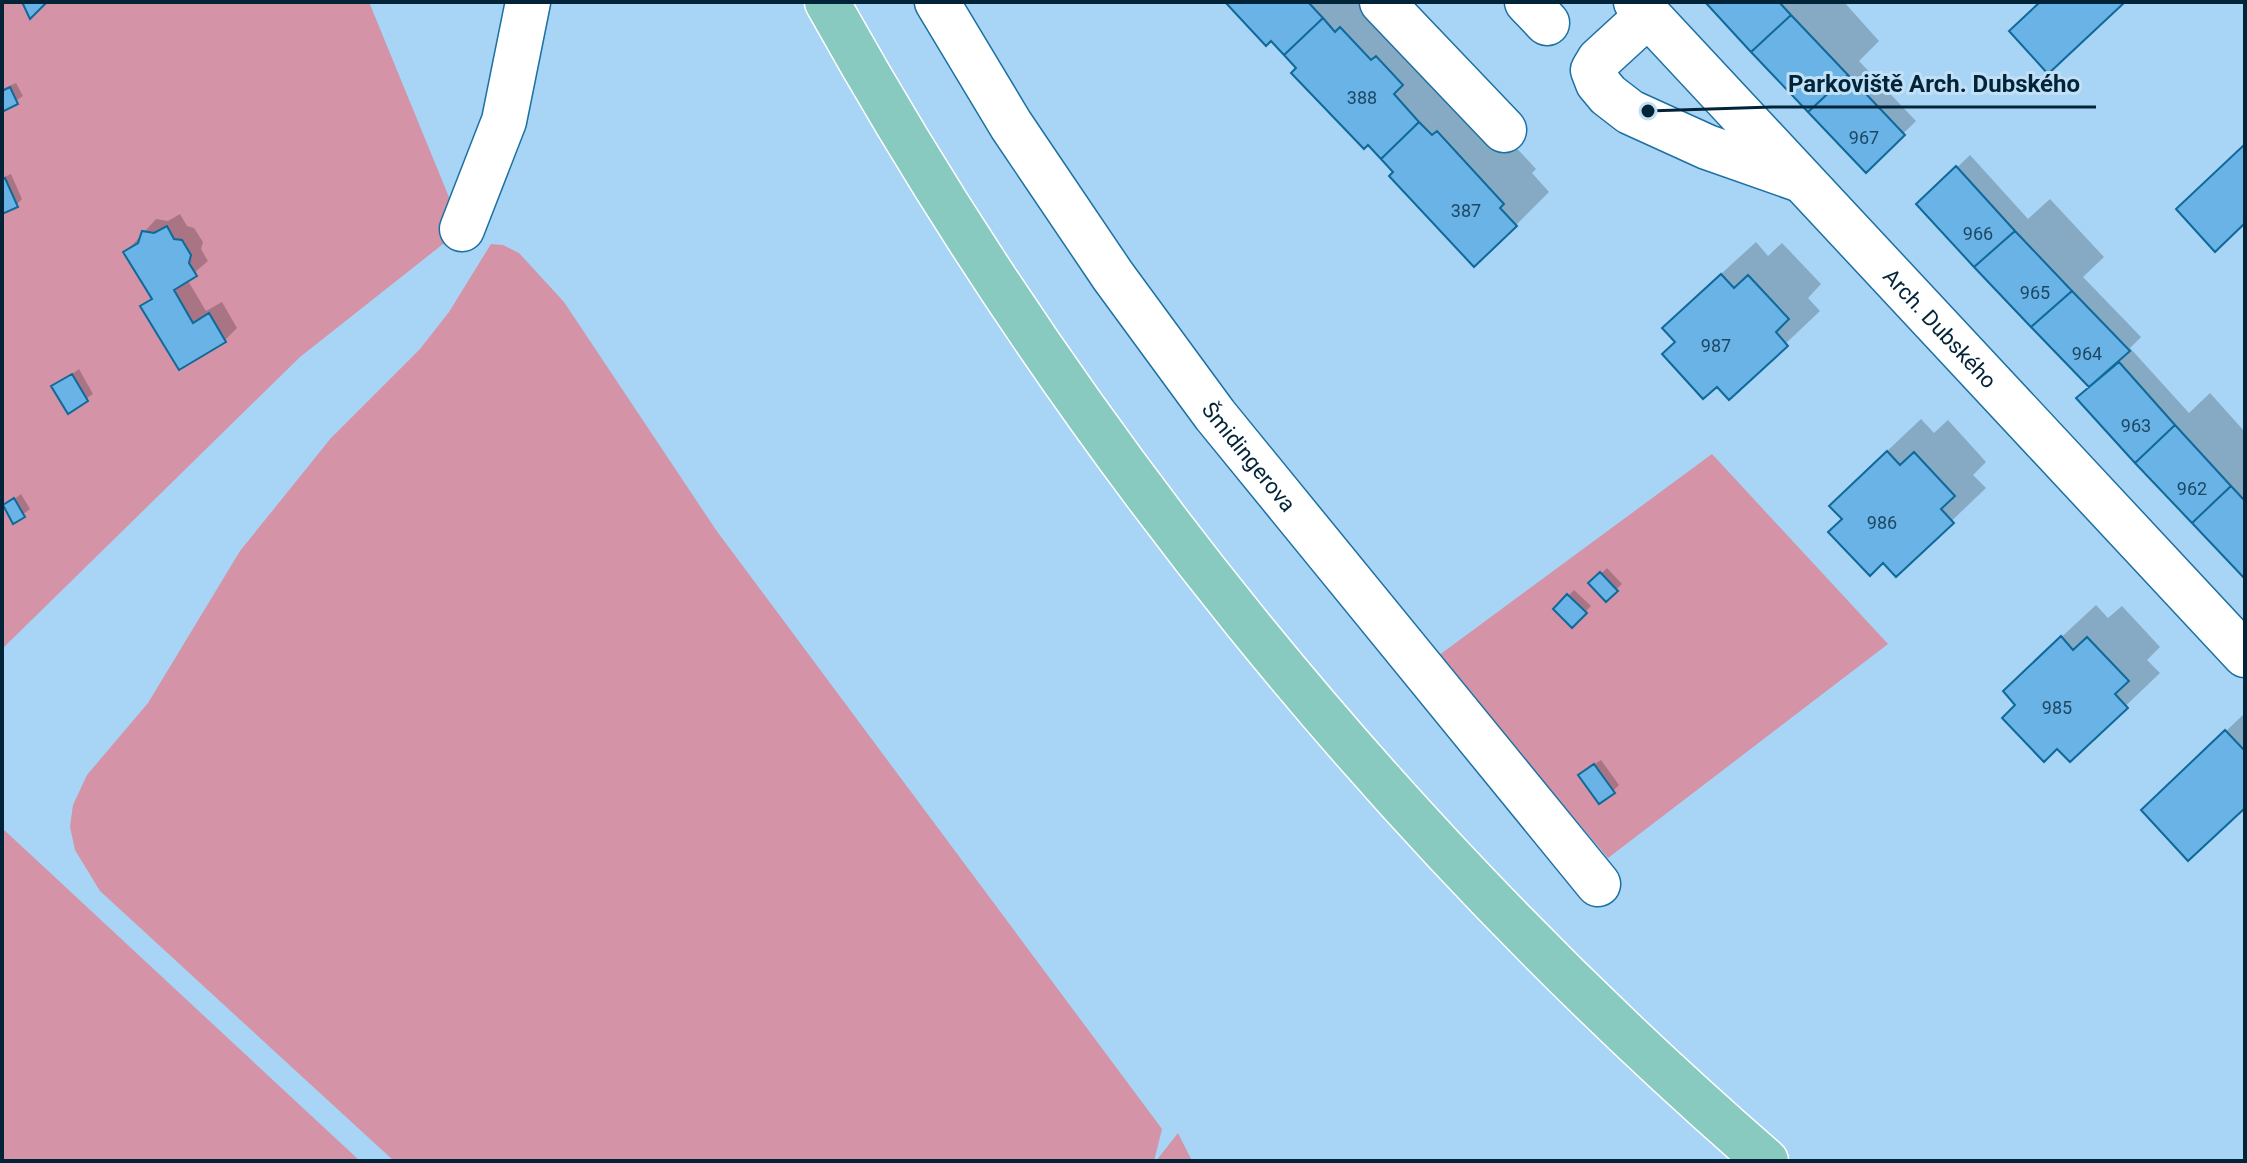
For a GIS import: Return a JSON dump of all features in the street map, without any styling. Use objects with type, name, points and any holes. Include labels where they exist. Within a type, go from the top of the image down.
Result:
[{"type":"main road","points":[[827,2],[874,86],[1028,331],[1156,508],[1282,668],[1386,788],[1485,895],[1589,999],[1766,1161]]},
{"type":"street","points":[[462,229],[504,121],[528,2]]},
{"type":"street","name":"Šmidingerova","points":[[937,2],[1019,137],[1113,276],[1215,415],[1598,884]]},
{"type":"street","points":[[1382,2],[1504,130]]},
{"type":"street","points":[[1642,8],[1593,70],[1598,83],[1608,95],[1630,112],[1707,147],[1804,181]]},
{"type":"street","name":"Arch. Dubského","points":[[1642,8],[2245,655]]},
{"type":"shaded area","points":[[2,2],[369,2],[462,229],[300,357],[2,649]]},
{"type":"shaded area","points":[[491,244],[503,245],[519,253],[564,302],[716,530],[1162,1129],[1154,1161],[394,1161],[100,891],[75,850],[70,827],[73,805],[87,775],[148,703],[240,551],[331,438],[420,349],[449,312]]},
{"type":"shaded area","points":[[1712,454],[1888,644],[1608,858],[1438,656]]},
{"type":"shaded area","points":[[2,828],[360,1161],[2,1161]]},
{"type":"shaded area","points":[[1178,1133],[1192,1161],[1156,1161]]},
{"type":"building","points":[[22,2],[47,2],[30,19]]},
{"type":"building","points":[[1225,2],[1308,2],[1323,18],[1284,55],[1271,41],[1266,46]]},
{"type":"building","points":[[1705,2],[1779,2],[1791,15],[1751,52]]},
{"type":"building","points":[[2040,2],[2125,2],[2048,74],[2009,31]]},
{"type":"building","points":[[1791,15],[1848,75],[1808,112],[1751,52]]},
{"type":"building","points":[[1323,18],[1335,32],[1340,27],[1371,60],[1376,56],[1403,85],[1394,94],[1419,122],[1381,159],[1368,145],[1364,149],[1291,73],[1296,68],[1284,55]]},
{"type":"building","points":[[1848,75],[1905,135],[1866,173],[1808,112]]},
{"type":"building","points":[[10,87],[18,104],[2,112],[2,91]]},
{"type":"building","points":[[1419,122],[1432,135],[1437,131],[1504,204],[1500,208],[1517,226],[1474,267],[1389,176],[1393,172],[1381,159]]},
{"type":"building","points":[[2245,144],[2245,223],[2215,252],[2176,209]]},
{"type":"building","points":[[1956,166],[2015,231],[1974,267],[1916,204]]},
{"type":"building","points":[[5,178],[18,207],[2,214],[2,179]]},
{"type":"building","points":[[167,226],[174,239],[182,240],[191,255],[189,263],[197,276],[174,290],[193,323],[209,313],[226,342],[179,370],[140,306],[152,299],[123,252],[138,243],[142,231],[154,233]]},
{"type":"building","points":[[2015,231],[2072,291],[2031,327],[1974,267]]},
{"type":"building","points":[[1721,274],[1734,288],[1748,275],[1789,319],[1776,332],[1788,346],[1729,400],[1717,387],[1703,399],[1662,354],[1675,342],[1662,328]]},
{"type":"building","points":[[2072,291],[2130,351],[2089,387],[2031,327]]},
{"type":"building","points":[[2119,362],[2175,425],[2135,463],[2076,398]]},
{"type":"building","points":[[72,374],[88,401],[68,414],[51,386]]},
{"type":"building","points":[[2175,425],[2231,486],[2192,523],[2135,463]]},
{"type":"building","points":[[1887,451],[1900,465],[1914,452],[1955,496],[1941,509],[1954,523],[1896,577],[1883,563],[1870,576],[1828,532],[1842,519],[1829,506]]},
{"type":"building","points":[[2231,486],[2245,501],[2245,579],[2192,523]]},
{"type":"building","points":[[14,498],[25,517],[13,524],[3,505]]},
{"type":"building","points":[[1600,572],[1618,591],[1606,602],[1588,583]]},
{"type":"building","points":[[1567,594],[1587,613],[1572,628],[1553,609]]},
{"type":"building","points":[[2061,636],[2073,650],[2087,637],[2129,681],[2115,694],[2128,708],[2070,762],[2057,749],[2044,762],[2002,718],[2015,705],[2003,691]]},
{"type":"building","points":[[2225,730],[2245,751],[2245,808],[2188,861],[2141,810]]},
{"type":"building","points":[[1594,764],[1615,793],[1599,804],[1578,775]]},
{"type":"place","name":"Parkoviště Arch. Dubského","points":[[1648,111]]}]
